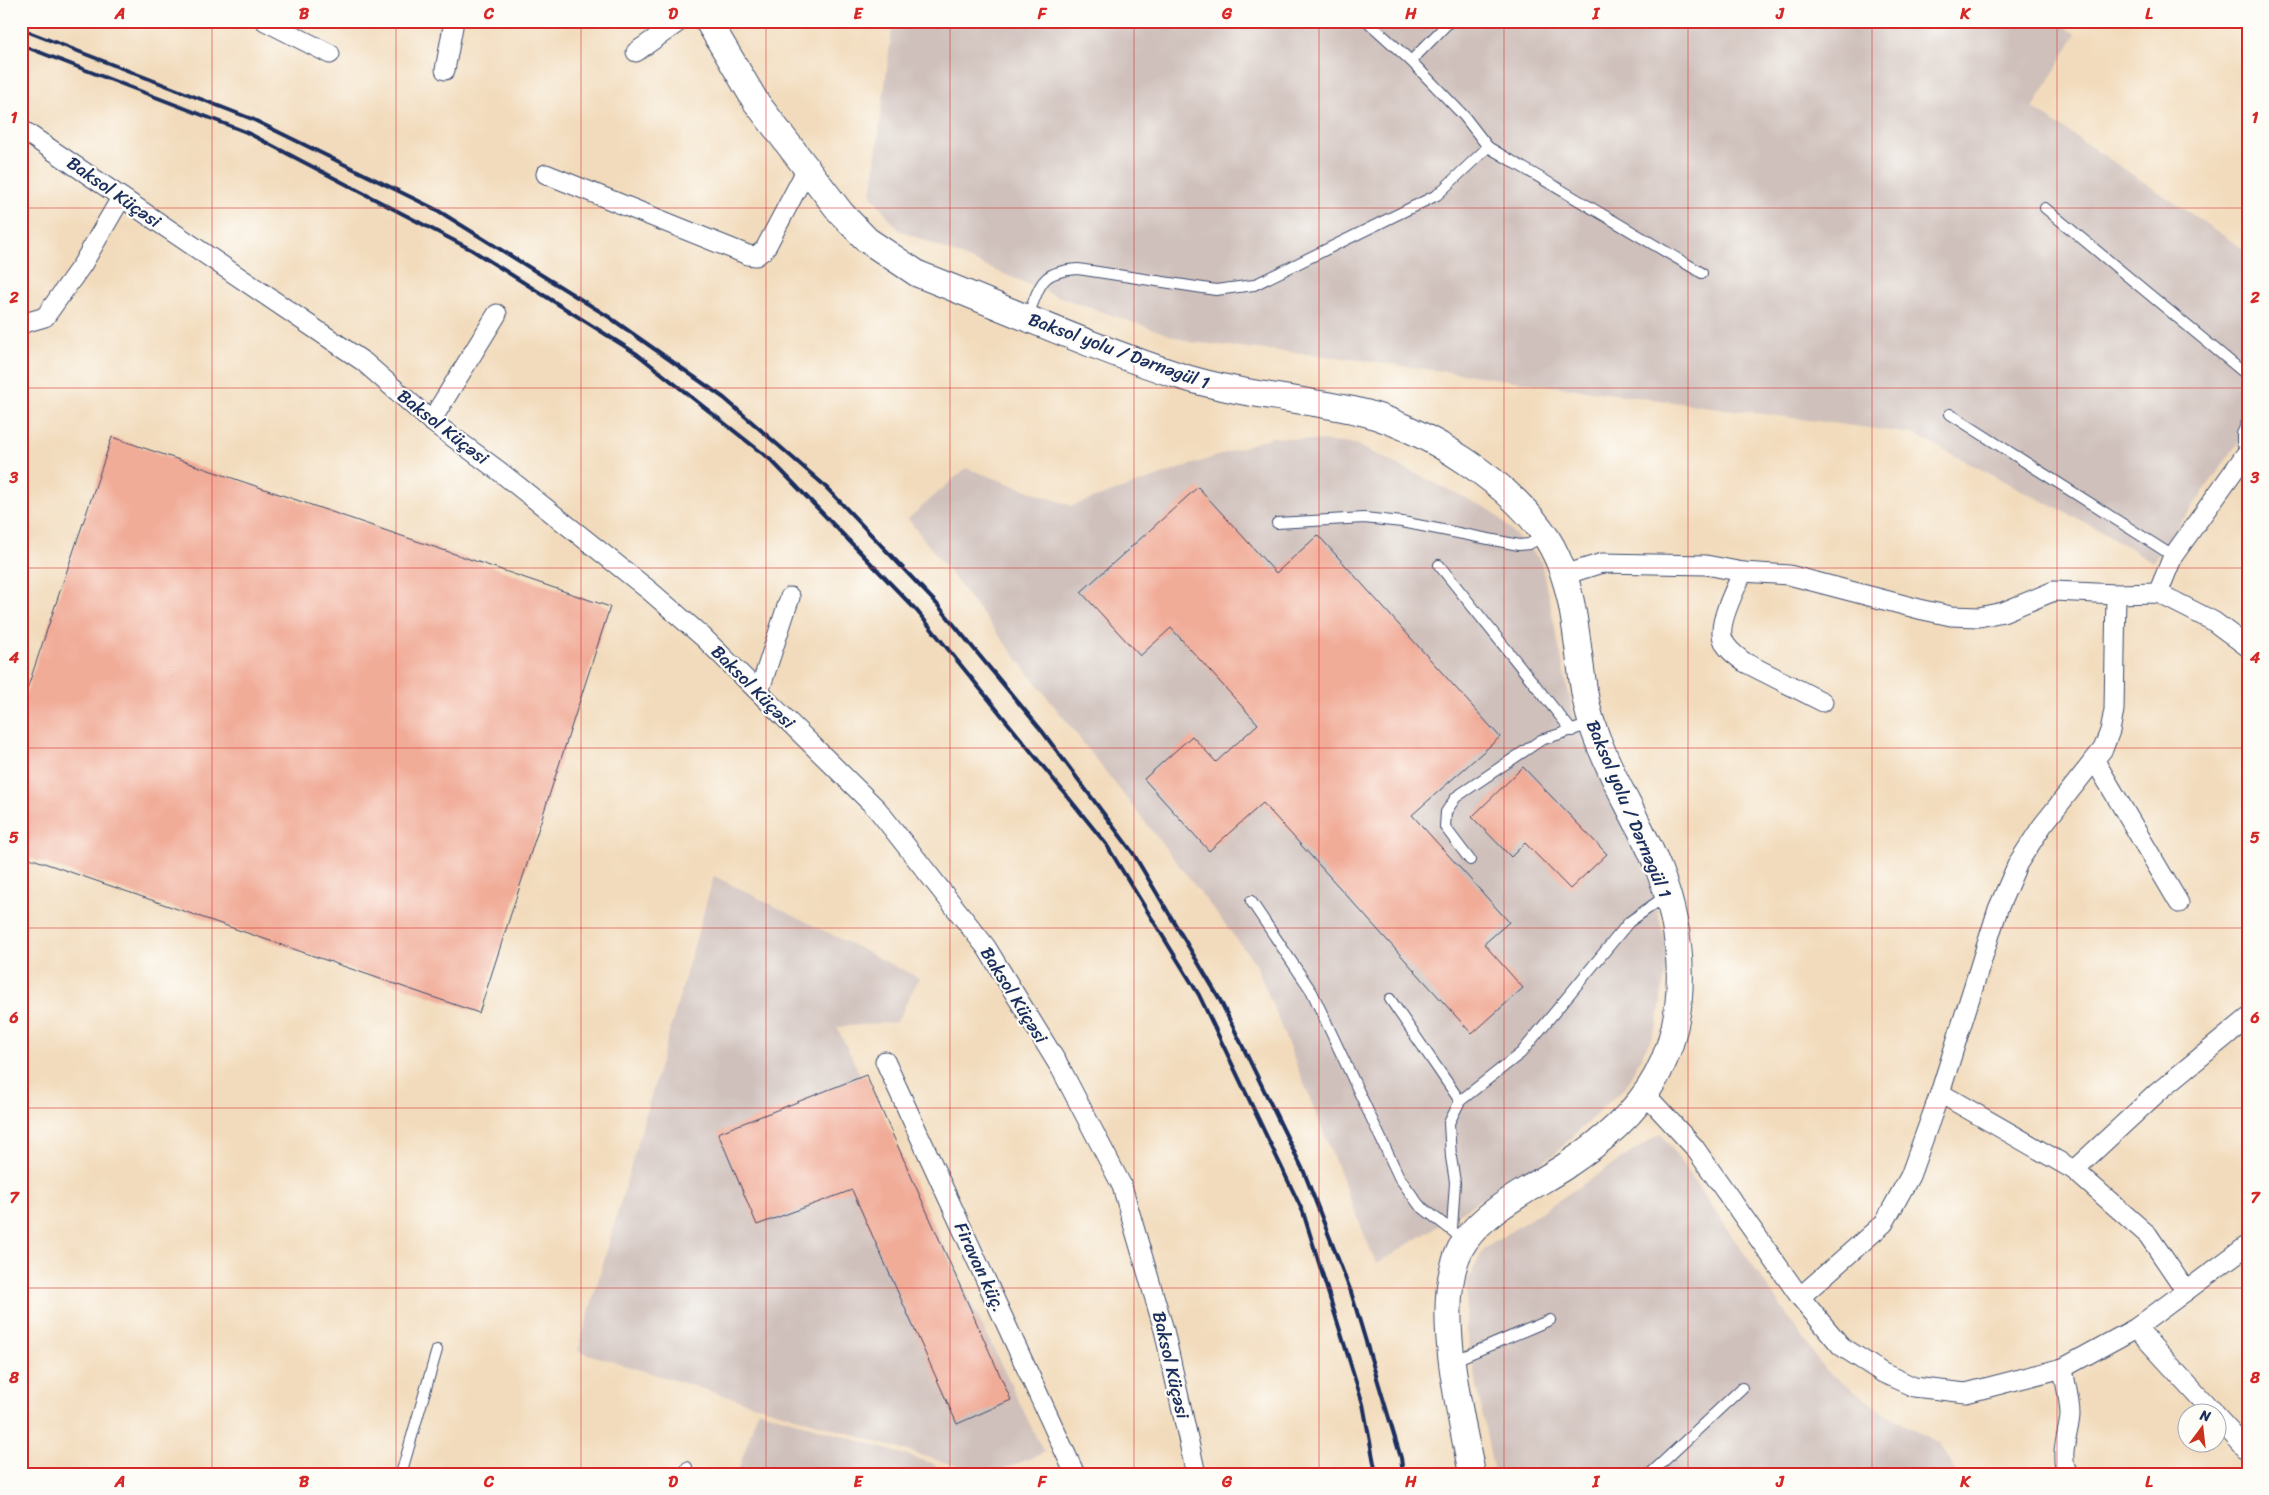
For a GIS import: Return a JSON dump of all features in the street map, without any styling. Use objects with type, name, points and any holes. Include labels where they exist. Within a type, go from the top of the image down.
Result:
[{"type":"main road","name":"Baksol yolu / Dərnəgül 1","points":[[708,21],[756,102],[841,213],[867,240],[918,274],[1125,357],[1217,387],[1355,410],[1383,419],[1419,435],[1461,458],[1491,480],[1530,514],[1545,536],[1564,576],[1582,727],[1603,754],[1658,868],[1667,894],[1678,944],[1679,996],[1668,1050],[1645,1094],[1625,1118],[1588,1151],[1506,1205],[1476,1228],[1457,1237],[1450,1292],[1452,1361],[1472,1474]]},
{"type":"street","points":[[265,21],[330,54]]},
{"type":"street","points":[[444,70],[454,21]]},
{"type":"street","points":[[636,52],[680,21]]},
{"type":"street","name":"Baksol Küçəsi","points":[[21,129],[364,362],[431,420],[499,471],[650,591],[759,692],[877,809],[986,947],[1061,1069],[1122,1186],[1164,1330],[1196,1474]]},
{"type":"street","points":[[546,174],[748,255],[756,256],[764,249],[807,169]]},
{"type":"street","points":[[21,324],[45,317],[82,265],[122,198]]},
{"type":"street","points":[[431,420],[498,314]]},
{"type":"street","points":[[2158,593],[2173,556],[2248,450]]},
{"type":"street","points":[[1564,576],[1602,563],[1706,565],[1742,572],[1789,575],[1932,612],[1979,618],[2003,612],[2054,591],[2116,594],[2158,593],[2213,621],[2248,647]]},
{"type":"street","points":[[1742,572],[1722,622],[1722,638],[1733,655],[1744,662],[1823,702]]},
{"type":"street","points":[[1800,1297],[1884,1224],[1910,1176],[1940,1094],[1998,909],[2018,863],[2042,826],[2103,749],[2110,731],[2114,710],[2116,594]]},
{"type":"street","points":[[759,692],[790,597]]},
{"type":"street","points":[[2095,761],[2179,903]]},
{"type":"street","points":[[2074,1170],[2158,1092],[2248,1018]]},
{"type":"street","name":"Firavan küç.","points":[[885,1061],[1075,1474]]},
{"type":"street","points":[[1645,1094],[1694,1147],[1800,1297],[1842,1346],[1883,1373],[1914,1387],[1966,1393],[2063,1368],[2136,1328],[2248,1245]]},
{"type":"street","points":[[1940,1094],[2074,1170],[2148,1235],[2186,1291]]},
{"type":"street","points":[[2136,1328],[2204,1402]]},
{"type":"street","points":[[2063,1368],[2070,1415],[2064,1451],[2065,1469],[2068,1474]]},
{"type":"street","points":[[2226,1427],[2248,1451]]},
{"type":"lane","points":[[1367,21],[1464,116],[1488,147],[1702,273]]},
{"type":"lane","points":[[1411,62],[1450,21]]},
{"type":"lane","points":[[1027,317],[1043,281],[1056,271],[1078,269],[1216,290],[1254,286],[1437,195],[1488,147]]},
{"type":"lane","points":[[2045,208],[2248,376]]},
{"type":"lane","points":[[1950,414],[2173,556]]},
{"type":"lane","points":[[2248,420],[2242,434],[2242,443],[2248,450]]},
{"type":"lane","points":[[1277,523],[1364,518],[1402,522],[1519,545],[1528,544],[1545,536]]},
{"type":"lane","points":[[1439,565],[1582,727],[1541,740],[1456,797],[1446,812],[1445,827],[1470,860]]},
{"type":"lane","points":[[1457,1237],[1455,1182],[1449,1123],[1460,1101],[1521,1053],[1629,922],[1667,894]]},
{"type":"lane","points":[[1251,901],[1312,992],[1399,1177],[1419,1205],[1457,1237]]},
{"type":"lane","points":[[1390,999],[1460,1101]]},
{"type":"lane","points":[[1452,1361],[1550,1320]]},
{"type":"lane","points":[[400,1474],[437,1350]]},
{"type":"lane","points":[[1650,1474],[1742,1388]]},
{"type":"shaded area","points":[[893,21],[2054,21],[2076,34],[2033,108],[2248,252],[2248,429],[2153,562],[2103,532],[1913,434],[1344,358],[1190,342],[1054,295],[899,230],[871,195]]},
{"type":"shaded area","points":[[1272,437],[1355,444],[1492,511],[1541,561],[1573,713],[1650,881],[1668,953],[1657,1027],[1625,1087],[1552,1156],[1376,1264],[1256,964],[908,519],[966,468],[1072,506]]},
{"type":"shaded area","points":[[714,876],[919,978],[897,1022],[837,1027],[1044,1453],[990,1474],[983,1474],[578,1351]]},
{"type":"shaded area","points":[[1661,1133],[1825,1370],[1887,1415],[1938,1443],[1957,1474],[1494,1474],[1466,1330],[1467,1281],[1484,1249]]},
{"type":"shaded area","points":[[758,1410],[935,1464],[940,1474],[737,1474]]},
{"type":"building","points":[[112,437],[610,607],[479,1013],[21,855],[21,707]]},
{"type":"building","points":[[1198,487],[1276,573],[1318,535],[1500,737],[1412,815],[1509,922],[1484,944],[1523,988],[1472,1034],[1263,803],[1209,851],[1144,779],[1192,736],[1216,762],[1258,724],[1171,628],[1140,656],[1081,592]]},
{"type":"building","points":[[1523,767],[1607,854],[1570,889],[1525,843],[1511,857],[1472,817]]},
{"type":"building","points":[[866,1075],[1011,1400],[957,1424],[852,1190],[757,1225],[718,1133]]},
{"type":"railway","points":[[21,29],[252,119],[437,210],[609,317],[724,398],[824,485],[936,603],[1042,731],[1133,853],[1219,998],[1304,1172],[1351,1292],[1401,1458],[1403,1474]]},
{"type":"railway","points":[[21,45],[246,132],[472,250],[637,354],[772,461],[917,611],[1106,844],[1199,995],[1303,1212],[1363,1404],[1376,1474]]}]
